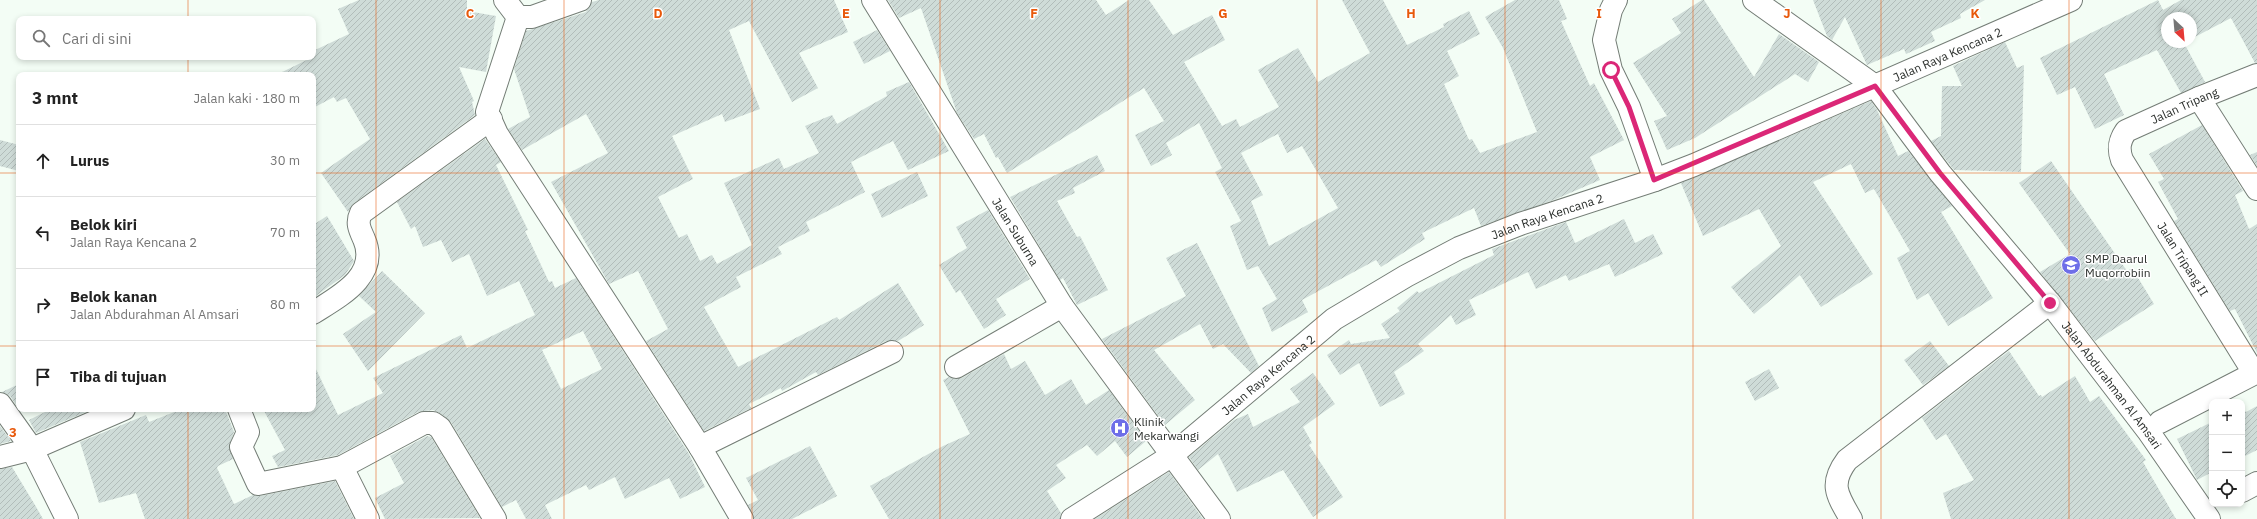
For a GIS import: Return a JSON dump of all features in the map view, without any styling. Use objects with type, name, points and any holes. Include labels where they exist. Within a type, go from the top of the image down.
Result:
[{"type":"street","points":[[580,0],[532,17],[512,9],[487,112],[497,134],[700,447],[742,519]]},
{"type":"street","name":"Jalan Suburna","points":[[873,0],[1062,306],[1171,456],[1219,519]]},
{"type":"street","points":[[1616,0],[1611,10],[1604,40],[1611,70],[1629,107],[1654,180]]},
{"type":"street","points":[[1754,0],[1875,86]]},
{"type":"street","name":"Jalan Raya Kencana 2","points":[[1072,519],[1171,456],[1334,319],[1406,276],[1459,248],[1520,224],[1654,180],[1875,86],[2071,0]]},
{"type":"street","name":"Jalan Tripang","points":[[2120,144],[2126,131],[2198,98],[2257,75]]},
{"type":"street","name":"Jalan Abdurahman Al Amsari","points":[[1875,86],[1940,173],[2050,303],[2211,512]]},
{"type":"street","points":[[2198,98],[2257,189]]},
{"type":"street","points":[[316,311],[352,287],[362,276],[368,256],[367,245],[358,226],[358,220],[361,213],[491,119]]},
{"type":"street","name":"Jalan Tripang II","points":[[2120,144],[2118,151],[2122,160],[2256,373]]},
{"type":"street","points":[[1850,519],[1841,501],[1836,481],[1839,471],[1847,460],[2050,303]]},
{"type":"street","points":[[956,367],[1062,306]]},
{"type":"street","points":[[700,447],[892,352]]},
{"type":"street","points":[[2160,422],[2256,373]]},
{"type":"street","points":[[0,404],[32,449],[67,519]]},
{"type":"street","points":[[0,458],[32,449],[117,412]]},
{"type":"street","points":[[240,412],[248,432],[241,447],[258,484],[342,467],[424,423],[433,423],[440,428],[495,519]]},
{"type":"street","points":[[342,467],[368,519]]},
{"type":"street","points":[[2245,489],[2257,483]]},
{"type":"building","points":[[359,0],[467,0],[467,11],[496,16],[486,72],[459,67],[474,101],[472,102],[475,115],[354,203],[348,212],[321,173],[370,139],[346,98],[337,102],[334,97],[316,106],[316,72],[282,72],[307,60],[316,60],[316,50],[349,34],[338,9]]},
{"type":"building","points":[[599,0],[834,0],[848,32],[799,53],[818,88],[792,102],[749,21],[729,30],[760,109],[725,122],[722,114],[672,136],[693,179],[658,197],[679,238],[687,234],[700,261],[712,255],[717,264],[752,245],[724,183],[779,158],[784,169],[819,153],[805,126],[832,115],[837,124],[887,96],[886,92],[909,82],[949,151],[908,170],[893,141],[851,162],[865,192],[806,222],[810,231],[778,247],[782,254],[736,277],[741,287],[704,307],[738,367],[837,317],[839,320],[898,283],[924,325],[898,341],[886,341],[818,375],[816,372],[782,391],[781,388],[749,404],[751,408],[704,431],[646,341],[668,329],[638,271],[609,284],[551,182],[608,153],[586,114],[522,150],[508,129],[530,117],[514,69],[526,31],[586,12],[592,2]]},
{"type":"building","points":[[888,0],[1096,0],[1106,15],[1129,0],[1149,0],[1173,35],[1212,15],[1225,40],[1184,62],[1222,126],[1236,119],[1240,127],[1279,107],[1258,70],[1298,48],[1318,82],[1370,53],[1342,0],[1383,0],[1407,45],[1444,27],[1443,24],[1469,11],[1480,34],[1447,51],[1459,76],[1444,84],[1469,140],[1472,139],[1480,153],[1537,132],[1503,48],[1485,17],[1515,0],[1559,0],[1567,19],[1561,21],[1590,86],[1594,83],[1624,140],[1590,157],[1600,180],[1556,199],[1481,226],[1474,208],[1422,233],[1425,239],[1381,267],[1376,260],[1302,300],[1308,312],[1272,332],[1262,308],[1277,299],[1258,266],[1247,270],[1230,226],[1241,221],[1215,172],[1222,168],[1199,123],[1166,143],[1172,155],[1151,166],[1135,135],[1164,121],[1144,88],[1007,173],[998,157],[996,158],[984,134],[974,139],[957,113],[921,8],[899,18]],"holes":[[[1278,134],[1287,153],[1302,146],[1338,208],[1269,246],[1251,201],[1263,195],[1241,153]]]},
{"type":"building","points":[[1704,0],[1754,77],[1779,34],[1819,62],[1808,82],[1795,74],[1695,138],[1667,150],[1654,121],[1667,116],[1633,63],[1681,33],[1672,19]]},
{"type":"building","points":[[1813,0],[1985,0],[1960,14],[1961,18],[1931,32],[1935,41],[1906,54],[1904,49],[1867,65],[1845,17],[1832,40],[1827,36]]},
{"type":"building","points":[[2158,0],[2163,10],[2181,0],[2257,0],[2257,63],[2255,63],[2231,18],[2197,36],[2197,12],[2161,12],[2161,48],[2187,48],[2205,82],[2181,93],[2157,50],[2104,74],[2124,115],[2095,129],[2075,87],[2057,95],[2040,58]]},
{"type":"building","points":[[877,30],[890,51],[864,64],[853,42]]},
{"type":"building","points":[[2005,42],[2017,68],[2024,65],[2021,172],[1954,170],[1931,141],[1941,136],[1942,86],[1962,86],[1953,66]]},
{"type":"building","points":[[1871,101],[1877,110],[1898,156],[1908,151],[1952,206],[1941,212],[1993,298],[1948,326],[1928,293],[1917,300],[1897,258],[1910,251],[1874,189],[1865,193],[1851,164],[1813,182],[1873,274],[1821,307],[1800,275],[1754,314],[1731,287],[1781,246],[1759,209],[1703,236],[1681,183]]},
{"type":"building","points":[[2202,125],[2243,191],[2235,195],[2249,229],[2257,224],[2257,353],[2235,309],[2230,311],[2174,221],[2178,219],[2158,182],[2164,179],[2149,154]]},
{"type":"building","points":[[485,139],[501,162],[496,165],[528,230],[525,231],[549,282],[552,281],[555,288],[576,278],[689,454],[705,487],[680,499],[669,478],[625,499],[615,477],[589,490],[586,485],[545,505],[552,519],[526,519],[516,500],[502,507],[451,422],[440,413],[433,410],[418,412],[338,455],[278,467],[272,456],[285,450],[265,412],[316,412],[316,369],[338,415],[383,393],[373,378],[461,335],[467,348],[535,315],[519,281],[487,296],[469,254],[452,262],[441,240],[423,247],[415,226],[411,229],[397,202]],"holes":[[[583,331],[602,369],[561,389],[542,350]]]},
{"type":"building","points":[[0,140],[16,144],[16,170],[0,166]]},
{"type":"building","points":[[2257,152],[2257,166],[2250,155]]},
{"type":"building","points":[[1097,155],[1105,171],[1073,188],[1075,193],[1057,201],[1077,237],[1080,236],[1108,290],[1077,305],[1063,278],[1060,280],[1010,197]]},
{"type":"building","points":[[2051,161],[2127,271],[2132,268],[2154,304],[2095,341],[2040,272],[2070,254],[2019,183]]},
{"type":"building","points":[[917,172],[928,196],[882,218],[871,194]]},
{"type":"building","points":[[988,210],[1030,279],[996,299],[1006,315],[984,329],[960,290],[956,293],[939,265],[967,248],[956,227]]},
{"type":"building","points":[[327,216],[354,261],[345,275],[316,296],[316,223]]},
{"type":"building","points":[[1624,219],[1635,243],[1653,234],[1663,254],[1615,277],[1609,264],[1569,281],[1566,275],[1536,289],[1528,272],[1469,300],[1476,315],[1456,325],[1451,315],[1418,344],[1424,351],[1394,372],[1405,394],[1380,407],[1359,363],[1340,375],[1327,355],[1349,340],[1351,344],[1390,338],[1381,324],[1400,311],[1397,308],[1417,291],[1419,293],[1494,255],[1492,249],[1566,222],[1575,243]]},
{"type":"building","points":[[1197,243],[1259,366],[1251,373],[1223,344],[1213,349],[1200,324],[1154,350],[1195,400],[1165,425],[1102,339],[1186,296],[1166,258]]},
{"type":"building","points":[[382,271],[425,313],[368,371],[343,334],[376,312],[359,296]]},
{"type":"building","points":[[1930,341],[1949,366],[1923,385],[1904,360]]},
{"type":"building","points":[[2009,351],[2039,396],[2041,395],[2042,397],[2075,376],[2090,402],[2099,396],[2146,460],[2143,462],[2176,519],[1951,519],[1943,493],[1974,480],[1946,434],[1936,440],[1922,418]]},
{"type":"building","points":[[1004,354],[1011,369],[1025,361],[1045,395],[1071,379],[1086,405],[1109,390],[1146,441],[1127,457],[1115,441],[1097,456],[1087,445],[1056,465],[1066,478],[1047,491],[1061,513],[1060,519],[889,519],[870,486],[943,446],[970,434],[943,380],[949,377],[956,379],[962,378]]},
{"type":"building","points":[[1769,369],[1779,388],[1755,401],[1745,382]]},
{"type":"building","points":[[1313,373],[1335,404],[1303,427],[1312,443],[1309,445],[1343,497],[1313,517],[1283,470],[1237,492],[1218,454],[1198,470],[1189,457],[1234,420],[1248,414],[1253,427],[1300,402],[1290,389]]},
{"type":"building","points":[[16,385],[16,405],[10,396],[2,392]]},
{"type":"building","points":[[2257,406],[2257,450],[2245,456],[2245,411],[2246,412]]},
{"type":"building","points":[[45,412],[86,412],[36,433],[29,420]]},
{"type":"building","points":[[174,412],[226,412],[234,432],[229,447],[233,459],[218,466],[217,468],[234,504],[253,495],[260,496],[335,481],[354,519],[145,519],[136,493],[99,503],[80,442],[146,415],[149,422]]},
{"type":"building","points":[[2209,423],[2209,474],[2197,480],[2177,439]]},
{"type":"building","points":[[0,426],[11,441],[0,444]]},
{"type":"building","points":[[427,436],[431,437],[480,518],[385,519],[375,498],[404,483],[390,456]]},
{"type":"building","points":[[810,446],[837,496],[792,519],[754,519],[748,505],[758,500],[746,478]]},
{"type":"building","points":[[12,467],[43,519],[0,519],[0,469]]},
{"type":"building","points":[[1169,472],[1203,519],[1095,519]]},
{"type":"place","name":"SMP Daarul Muqorrobiin","points":[[2071,265]]},
{"type":"place","name":"Klinik Mekarwangi","points":[[1120,428]]},
{"type":"route","points":[[1611,70],[1629,107],[1654,180],[1694,165],[1875,86],[1940,173],[2050,303]]}]
